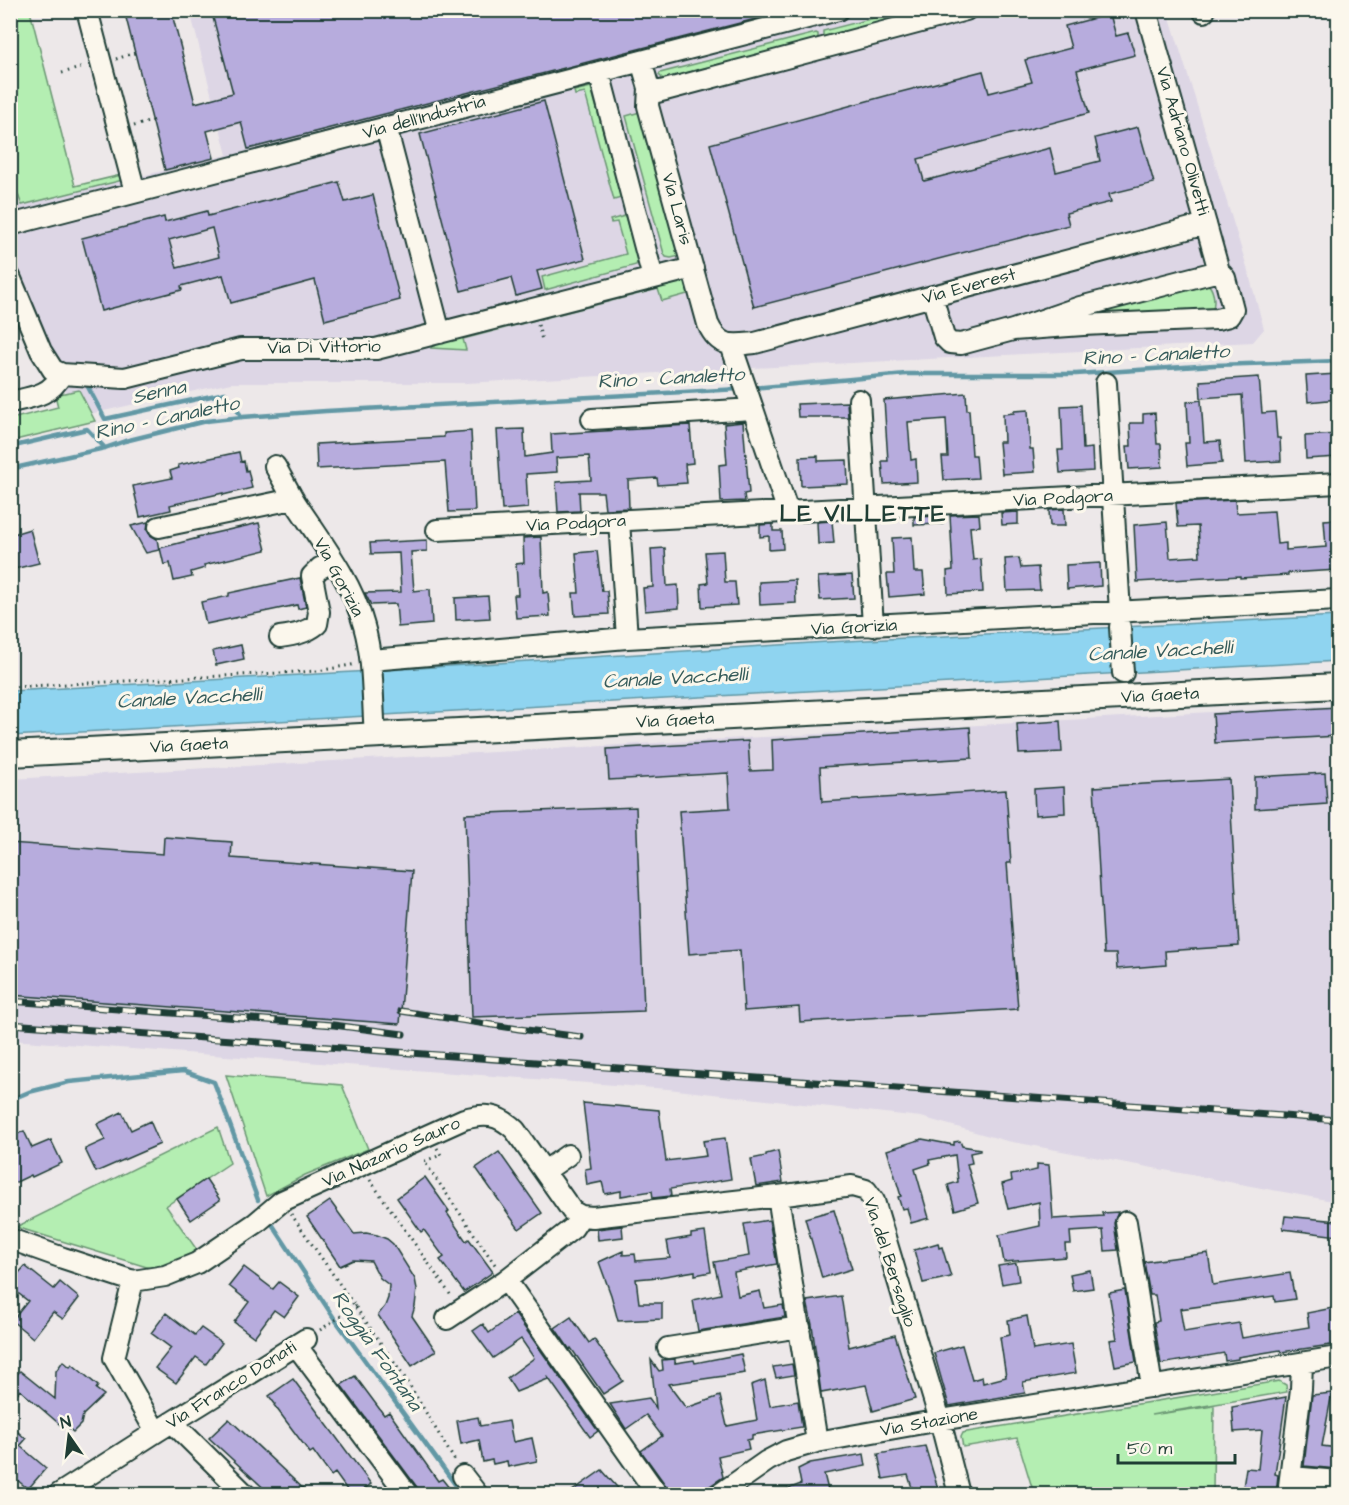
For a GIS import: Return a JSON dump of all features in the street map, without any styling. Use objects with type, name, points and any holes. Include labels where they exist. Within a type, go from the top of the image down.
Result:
[{"type":"main road","name":"Via Gaeta","points":[[10,754],[374,725],[1338,686]]},
{"type":"street","points":[[87,10],[135,192]]},
{"type":"street","name":"Via dell'Industria","points":[[10,225],[838,10]]},
{"type":"street","points":[[649,88],[657,92],[966,10]]},
{"type":"street","name":"Via Adriano Olivetti","points":[[1082,316],[1217,319],[1229,316],[1233,309],[1225,278],[1219,271],[1146,10]]},
{"type":"street","name":"Via Laris","points":[[641,61],[649,88],[648,106],[708,324],[713,335],[731,345]]},
{"type":"street","points":[[599,72],[652,278]]},
{"type":"street","points":[[386,127],[440,333]]},
{"type":"street","name":"Via Everest","points":[[731,345],[755,343],[1206,224]]},
{"type":"street","name":"Via Di Vittorio","points":[[62,374],[125,378],[241,349],[376,349],[693,267]]},
{"type":"street","points":[[932,296],[944,337],[950,343],[961,344],[1013,330],[1082,316],[1219,271]]},
{"type":"street","points":[[10,277],[41,351],[53,370],[62,374],[57,384],[51,389],[36,396],[10,402]]},
{"type":"street","points":[[731,345],[788,512]]},
{"type":"street","points":[[1106,383],[1123,673]]},
{"type":"street","points":[[859,400],[873,626]]},
{"type":"street","points":[[592,419],[753,409]]},
{"type":"street","name":"Via Gorizia","points":[[275,466],[356,600],[364,626],[371,665],[374,725]]},
{"type":"street","name":"Via Podgora","points":[[437,530],[1338,483]]},
{"type":"street","points":[[159,527],[293,499]]},
{"type":"street","points":[[620,521],[627,638]]},
{"type":"street","points":[[280,637],[296,634],[317,624],[319,612],[312,576],[320,568],[334,562]]},
{"type":"street","name":"Via Gorizia","points":[[371,665],[627,638],[873,626],[1120,620],[1338,600]]},
{"type":"street","name":"Via Nazario Sauro","points":[[279,1204],[464,1119],[485,1115],[497,1117],[515,1130],[572,1211],[581,1216]]},
{"type":"street","points":[[545,1171],[568,1155]]},
{"type":"street","name":"Via del Bersaglio","points":[[581,1216],[593,1217],[852,1186],[866,1190],[874,1201],[940,1420],[959,1494]]},
{"type":"street","points":[[778,1196],[818,1442]]},
{"type":"street","points":[[10,1239],[133,1281],[165,1276],[197,1263],[256,1223],[279,1204]]},
{"type":"street","points":[[454,1315],[506,1280],[573,1228],[581,1216]]},
{"type":"street","points":[[1125,1222],[1152,1387]]},
{"type":"street","points":[[506,1280],[657,1494]]},
{"type":"street","name":"Via Franco Donati","points":[[133,1281],[114,1358],[164,1427]]},
{"type":"street","points":[[668,1348],[800,1328]]},
{"type":"street","points":[[301,1342],[407,1494]]},
{"type":"street","name":"Via Franco Donati","points":[[59,1494],[301,1342]]},
{"type":"street","name":"Via Stazione","points":[[720,1494],[767,1461],[786,1451],[818,1442],[940,1420],[1338,1357]]},
{"type":"street","points":[[1302,1363],[1289,1486],[1338,1481]]},
{"type":"street","points":[[164,1427],[244,1494]]},
{"type":"street","points":[[464,1476],[477,1494]]},
{"type":"path","points":[[10,687],[371,665]]},
{"type":"path","points":[[430,1135],[441,1155],[424,1161],[506,1280]]},
{"type":"path","points":[[363,1164],[372,1184],[454,1315]]},
{"type":"path","points":[[279,1204],[356,1306],[407,1381],[464,1476]]},
{"type":"path","points":[[301,1342],[356,1306]]},
{"type":"shaded area","points":[[190,11],[1168,11],[1264,329],[1253,342],[466,383],[231,383],[76,417],[11,246],[11,208],[227,155]]},
{"type":"shaded area","points":[[1338,705],[1338,1202],[1007,1141],[921,1117],[668,1089],[11,1040],[11,779]]},
{"type":"green space","points":[[10,11],[30,11],[75,186],[121,175],[123,180],[22,205],[11,177]]},
{"type":"green space","points":[[901,11],[925,11],[823,36],[823,31]]},
{"type":"green space","points":[[816,33],[818,39],[663,79],[659,75],[660,73]]},
{"type":"green space","points":[[591,87],[621,198],[614,200],[585,93],[575,95],[574,91]]},
{"type":"green space","points":[[640,112],[680,256],[671,258],[664,254],[626,116]]},
{"type":"green space","points":[[625,216],[638,260],[636,265],[545,290],[542,277],[626,254],[617,222],[611,223],[610,220]]},
{"type":"green space","points":[[687,277],[691,293],[662,301],[658,289],[540,319],[539,315]]},
{"type":"green space","points":[[1205,282],[1213,295],[1212,311],[1091,317],[1090,314]]},
{"type":"green space","points":[[535,316],[536,320],[463,339],[466,350],[431,348],[434,342]]},
{"type":"green space","points":[[79,390],[95,421],[11,441],[11,419],[58,407],[55,395]]},
{"type":"green space","points":[[226,1075],[342,1085],[368,1149],[305,1175],[266,1196]]},
{"type":"green space","points":[[218,1127],[230,1163],[166,1206],[197,1250],[178,1263],[150,1268],[16,1227]]},
{"type":"green space","points":[[1279,1381],[1286,1385],[1287,1392],[1151,1415],[1214,1406],[1213,1494],[1034,1494],[1017,1438],[963,1447],[961,1437],[967,1432]]},
{"type":"water","name":"Canale Vacchelli","points":[[1338,616],[1338,661],[11,736],[11,691],[827,642]]},
{"type":"building","points":[[124,10],[171,10],[195,103],[233,93],[211,10],[770,10],[771,15],[248,149],[241,122],[207,131],[214,158],[165,170]]},
{"type":"building","points":[[1110,14],[1116,36],[1128,33],[1135,55],[1077,70],[1089,113],[918,159],[924,181],[1050,148],[1056,172],[1100,161],[1095,138],[1138,127],[1154,183],[1109,194],[1111,202],[1066,213],[1069,225],[754,307],[710,144],[983,71],[989,93],[1032,82],[1025,60],[1071,48],[1065,26]]},
{"type":"building","points":[[544,101],[585,259],[537,271],[542,289],[516,296],[511,278],[461,291],[420,134]]},
{"type":"building","points":[[339,182],[345,202],[373,195],[400,300],[325,320],[315,280],[231,303],[223,275],[181,286],[182,290],[101,311],[82,238],[164,217],[165,222],[207,211],[208,216]],"holes":[[[212,228],[219,257],[177,268],[169,240]]]},
{"type":"building","points":[[1337,374],[1338,399],[1308,402],[1306,376]]},
{"type":"building","points":[[1259,377],[1262,413],[1275,412],[1277,438],[1280,438],[1281,461],[1246,463],[1242,395],[1201,398],[1200,381]]},
{"type":"building","points":[[966,393],[972,455],[976,455],[978,478],[944,480],[942,457],[948,457],[946,419],[908,422],[911,460],[916,459],[917,482],[884,484],[882,461],[888,461],[884,400]]},
{"type":"building","points":[[1201,400],[1204,442],[1220,441],[1222,463],[1187,466],[1185,443],[1189,443],[1187,402]]},
{"type":"building","points":[[847,402],[848,417],[798,417],[797,404]]},
{"type":"building","points":[[1081,405],[1083,449],[1092,448],[1093,471],[1060,473],[1058,450],[1063,450],[1061,406]]},
{"type":"building","points":[[1028,410],[1030,449],[1033,449],[1035,472],[1002,474],[999,442],[1004,442],[1003,414]]},
{"type":"building","points":[[1155,413],[1157,444],[1161,444],[1162,467],[1129,469],[1127,446],[1131,446],[1130,423],[1143,423],[1143,414]]},
{"type":"building","points":[[743,422],[749,493],[744,494],[745,501],[721,502],[719,465],[727,464],[724,424]]},
{"type":"building","points":[[690,425],[693,463],[685,464],[687,483],[658,485],[657,478],[628,480],[629,508],[605,509],[603,492],[579,492],[580,511],[558,512],[556,482],[591,480],[589,456],[556,458],[557,472],[526,474],[528,508],[502,510],[497,430],[524,429],[525,457],[552,453],[551,434]]},
{"type":"building","points":[[471,431],[475,511],[449,512],[445,462],[317,469],[316,444],[444,437],[444,433]]},
{"type":"building","points":[[1338,434],[1338,457],[1306,459],[1305,436]]},
{"type":"building","points":[[239,452],[241,462],[244,461],[246,471],[248,470],[252,488],[170,505],[171,510],[140,517],[133,486],[172,478],[170,471],[179,468],[178,465]]},
{"type":"building","points":[[818,456],[818,461],[847,460],[848,484],[801,486],[800,457]]},
{"type":"building","points":[[1235,500],[1236,513],[1274,511],[1277,544],[1286,543],[1286,550],[1326,547],[1324,520],[1338,519],[1338,570],[1240,578],[1240,576],[1137,582],[1134,525],[1167,522],[1170,558],[1200,556],[1198,526],[1178,527],[1176,503]]},
{"type":"building","points":[[1064,509],[1065,526],[1050,526],[1049,510]]},
{"type":"building","points":[[1018,512],[1018,524],[1002,525],[1001,513]]},
{"type":"building","points":[[979,514],[980,526],[970,527],[973,560],[981,559],[983,592],[948,594],[947,571],[953,570],[950,515]]},
{"type":"building","points":[[943,516],[943,524],[914,525],[914,517]]},
{"type":"building","points":[[832,521],[834,543],[818,544],[817,522]]},
{"type":"building","points":[[148,522],[147,530],[157,539],[159,550],[146,553],[131,526]]},
{"type":"building","points":[[259,523],[266,550],[204,565],[205,568],[191,572],[192,577],[174,581],[170,563],[164,565],[160,548]]},
{"type":"building","points":[[773,524],[773,531],[782,531],[783,549],[769,550],[769,536],[760,537],[760,525]]},
{"type":"building","points":[[30,529],[39,563],[10,570],[10,535]]},
{"type":"building","points":[[541,537],[543,593],[548,592],[550,616],[516,618],[514,595],[518,595],[516,564],[524,563],[523,538]]},
{"type":"building","points":[[912,537],[914,572],[923,572],[925,594],[889,597],[887,574],[894,574],[892,538]]},
{"type":"building","points":[[427,540],[427,551],[411,552],[414,591],[430,589],[432,624],[398,627],[396,604],[371,605],[365,593],[401,592],[399,553],[371,554],[370,543]]},
{"type":"building","points":[[665,548],[667,586],[678,585],[679,608],[645,611],[643,588],[653,587],[651,549]]},
{"type":"building","points":[[597,551],[602,591],[607,591],[609,614],[575,616],[573,593],[579,593],[576,553]]},
{"type":"building","points":[[723,551],[725,582],[735,582],[737,605],[702,607],[701,584],[708,583],[705,552]]},
{"type":"building","points":[[1019,558],[1021,568],[1038,567],[1040,590],[1007,591],[1005,559]]},
{"type":"building","points":[[1100,563],[1101,586],[1067,589],[1066,565]]},
{"type":"building","points":[[852,575],[854,598],[820,600],[818,577]]},
{"type":"building","points":[[300,578],[306,607],[298,609],[297,605],[206,624],[201,602],[229,596],[229,593]]},
{"type":"building","points":[[795,580],[796,603],[760,605],[759,582]]},
{"type":"building","points":[[488,596],[490,618],[456,620],[455,598]]},
{"type":"building","points":[[241,645],[244,659],[216,665],[213,651]]},
{"type":"building","points":[[1338,707],[1338,736],[1215,743],[1213,714]]},
{"type":"building","points":[[1060,721],[1062,752],[1019,754],[1017,724]]},
{"type":"building","points":[[970,727],[972,758],[820,767],[822,802],[1006,790],[1011,863],[1007,863],[1018,1009],[800,1022],[799,1007],[744,1011],[740,950],[689,954],[679,811],[730,808],[728,773],[609,780],[607,749],[748,741],[750,771],[773,770],[772,740]]},
{"type":"building","points":[[1325,773],[1327,804],[1255,809],[1255,777]]},
{"type":"building","points":[[1229,779],[1239,946],[1165,951],[1166,965],[1117,969],[1116,954],[1104,954],[1094,787]]},
{"type":"building","points":[[1064,787],[1065,813],[1035,815],[1034,789]]},
{"type":"building","points":[[636,807],[644,1011],[472,1017],[465,814]]},
{"type":"building","points":[[164,837],[232,842],[231,858],[412,871],[400,1024],[10,995],[10,843],[163,854]]},
{"type":"building","points":[[583,1103],[659,1110],[666,1161],[706,1156],[703,1141],[725,1138],[731,1179],[670,1189],[671,1196],[653,1198],[652,1191],[621,1196],[621,1191],[605,1194],[602,1182],[587,1185],[585,1169],[591,1168]]},
{"type":"building","points":[[122,1112],[131,1130],[150,1121],[160,1144],[96,1172],[85,1149],[105,1140],[97,1124]]},
{"type":"building","points":[[24,1131],[32,1148],[51,1140],[62,1163],[10,1185],[10,1137]]},
{"type":"building","points":[[922,1139],[954,1145],[954,1142],[960,1141],[962,1146],[980,1149],[980,1151],[970,1153],[972,1163],[967,1164],[978,1203],[955,1210],[948,1185],[958,1182],[955,1155],[929,1160],[930,1164],[915,1169],[929,1218],[911,1223],[907,1208],[902,1209],[898,1197],[901,1196],[887,1150]]},
{"type":"building","points":[[778,1151],[783,1182],[756,1186],[751,1159]]},
{"type":"building","points":[[499,1152],[542,1213],[519,1229],[476,1168]]},
{"type":"building","points":[[1037,1164],[1049,1165],[1053,1219],[1103,1216],[1102,1213],[1118,1212],[1114,1223],[1118,1250],[1105,1251],[1103,1230],[1070,1232],[1071,1244],[1065,1244],[1066,1257],[1004,1262],[999,1235],[1040,1226],[1039,1202],[1008,1209],[1002,1184],[1012,1181],[1011,1175],[1037,1170]]},
{"type":"building","points":[[425,1177],[449,1211],[447,1213],[466,1241],[469,1239],[493,1272],[464,1292],[440,1260],[444,1257],[424,1230],[421,1232],[397,1198]]},
{"type":"building","points":[[206,1179],[220,1200],[191,1220],[177,1199]]},
{"type":"building","points":[[330,1201],[354,1234],[377,1235],[393,1244],[415,1279],[417,1289],[412,1316],[436,1351],[412,1366],[378,1315],[388,1298],[389,1285],[380,1278],[371,1261],[353,1260],[340,1266],[307,1217]]},
{"type":"building","points":[[834,1210],[852,1269],[822,1278],[805,1218]]},
{"type":"building","points":[[1285,1216],[1338,1221],[1338,1236],[1283,1229]]},
{"type":"building","points":[[769,1220],[777,1264],[734,1272],[738,1296],[760,1291],[764,1308],[783,1305],[785,1317],[698,1331],[693,1300],[721,1294],[714,1262],[749,1256],[744,1224]]},
{"type":"building","points":[[622,1226],[623,1237],[598,1240],[597,1229]]},
{"type":"building","points":[[705,1232],[711,1272],[695,1275],[695,1271],[636,1279],[639,1303],[662,1303],[662,1319],[618,1321],[599,1262],[623,1251],[623,1255],[635,1254],[636,1261],[670,1258],[667,1241]]},
{"type":"building","points":[[938,1243],[939,1248],[942,1247],[951,1277],[923,1283],[914,1250]]},
{"type":"building","points":[[1208,1253],[1213,1285],[1290,1273],[1295,1299],[1275,1302],[1274,1296],[1180,1309],[1184,1332],[1239,1323],[1242,1338],[1309,1327],[1307,1313],[1338,1307],[1338,1344],[1281,1352],[1280,1350],[1225,1361],[1224,1353],[1161,1364],[1154,1322],[1159,1321],[1155,1295],[1150,1295],[1144,1262]]},
{"type":"building","points":[[1016,1263],[1019,1281],[1002,1284],[998,1266]]},
{"type":"building","points":[[25,1266],[54,1289],[60,1282],[79,1298],[63,1319],[53,1312],[33,1338],[12,1321],[28,1301],[10,1287],[10,1283]]},
{"type":"building","points":[[244,1267],[273,1289],[279,1282],[299,1297],[284,1317],[274,1310],[254,1337],[234,1322],[249,1302],[229,1286]]},
{"type":"building","points":[[1090,1270],[1093,1288],[1073,1291],[1070,1274]]},
{"type":"building","points":[[1125,1290],[1136,1362],[1115,1366],[1110,1340],[1117,1339],[1109,1293]]},
{"type":"building","points":[[841,1296],[849,1347],[895,1335],[915,1399],[873,1411],[866,1385],[821,1393],[807,1301]]},
{"type":"building","points":[[166,1313],[195,1335],[201,1328],[222,1343],[206,1364],[196,1357],[176,1383],[155,1368],[171,1348],[151,1333]]},
{"type":"building","points":[[515,1314],[598,1431],[590,1437],[547,1376],[548,1379],[516,1392],[507,1378],[534,1358],[521,1339],[493,1358],[473,1331],[483,1324],[489,1333]]},
{"type":"building","points":[[1027,1316],[1033,1350],[1071,1344],[1076,1373],[1023,1382],[1025,1393],[949,1406],[934,1353],[962,1345],[972,1380],[982,1377],[983,1383],[1006,1377],[1000,1337],[1010,1335],[1008,1320]]},
{"type":"building","points":[[571,1317],[589,1343],[594,1339],[623,1381],[603,1394],[555,1328]]},
{"type":"building","points":[[741,1354],[745,1373],[668,1384],[686,1408],[720,1396],[727,1426],[757,1420],[751,1385],[765,1380],[770,1406],[798,1401],[802,1427],[752,1435],[752,1439],[747,1440],[749,1449],[718,1456],[723,1477],[698,1494],[669,1494],[667,1487],[641,1451],[662,1436],[646,1415],[626,1429],[610,1404],[649,1398],[656,1408],[651,1360],[659,1371],[663,1370],[662,1360],[675,1359],[675,1363],[694,1360],[695,1363]]},
{"type":"building","points":[[63,1361],[70,1367],[72,1364],[98,1386],[96,1389],[104,1395],[83,1415],[81,1424],[73,1432],[66,1426],[64,1428],[20,1390],[10,1402],[10,1382],[20,1371],[55,1399],[56,1371]]},
{"type":"building","points":[[792,1364],[794,1375],[776,1378],[773,1367]]},
{"type":"building","points":[[355,1376],[384,1415],[389,1412],[438,1481],[442,1479],[454,1494],[419,1494],[417,1487],[341,1385]]},
{"type":"building","points":[[293,1379],[371,1484],[357,1494],[350,1494],[335,1473],[331,1476],[313,1451],[310,1453],[274,1405],[269,1396]]},
{"type":"building","points":[[1332,1393],[1322,1446],[1338,1448],[1338,1469],[1304,1466],[1312,1395]]},
{"type":"building","points":[[1286,1397],[1275,1474],[1278,1475],[1276,1494],[1242,1494],[1246,1468],[1258,1469],[1262,1430],[1234,1432],[1232,1407]]},
{"type":"building","points":[[478,1417],[480,1426],[509,1421],[513,1442],[532,1438],[537,1461],[508,1467],[507,1461],[493,1464],[492,1460],[483,1462],[479,1440],[461,1444],[457,1421]]},
{"type":"building","points":[[229,1419],[309,1494],[270,1494],[209,1438]]},
{"type":"building","points":[[10,1425],[26,1439],[20,1446],[46,1468],[28,1489],[10,1474]]},
{"type":"building","points":[[925,1446],[939,1492],[914,1494],[908,1475],[883,1479],[878,1454]]},
{"type":"building","points":[[864,1454],[866,1466],[824,1474],[829,1494],[777,1493],[801,1484],[798,1469],[810,1463]]},
{"type":"building","points":[[602,1470],[623,1494],[568,1494]]},
{"type":"waterway","name":"Rino - Canaletto","points":[[751,388],[906,374],[1076,374],[1214,365],[1338,361]]},
{"type":"waterway","name":"Senna","points":[[88,387],[105,419],[225,393],[242,417]]},
{"type":"waterway","name":"Rino - Canaletto","points":[[10,469],[105,448],[206,421],[242,417],[740,389]]},
{"type":"waterway","points":[[10,447],[87,429],[105,448]]},
{"type":"waterway","name":"Roggia Fontana","points":[[10,1100],[29,1092],[69,1082],[183,1071],[214,1082],[258,1200]]},
{"type":"waterway","name":"Roggia Fontana","points":[[272,1224],[334,1318],[462,1494]]},
{"type":"railway","points":[[10,1001],[334,1025],[403,1034]]},
{"type":"railway","points":[[401,1011],[581,1037]]},
{"type":"railway","points":[[10,1024],[1338,1120]]},
{"type":"district","name":"LE VILLETTE","points":[[863,514]]}]
